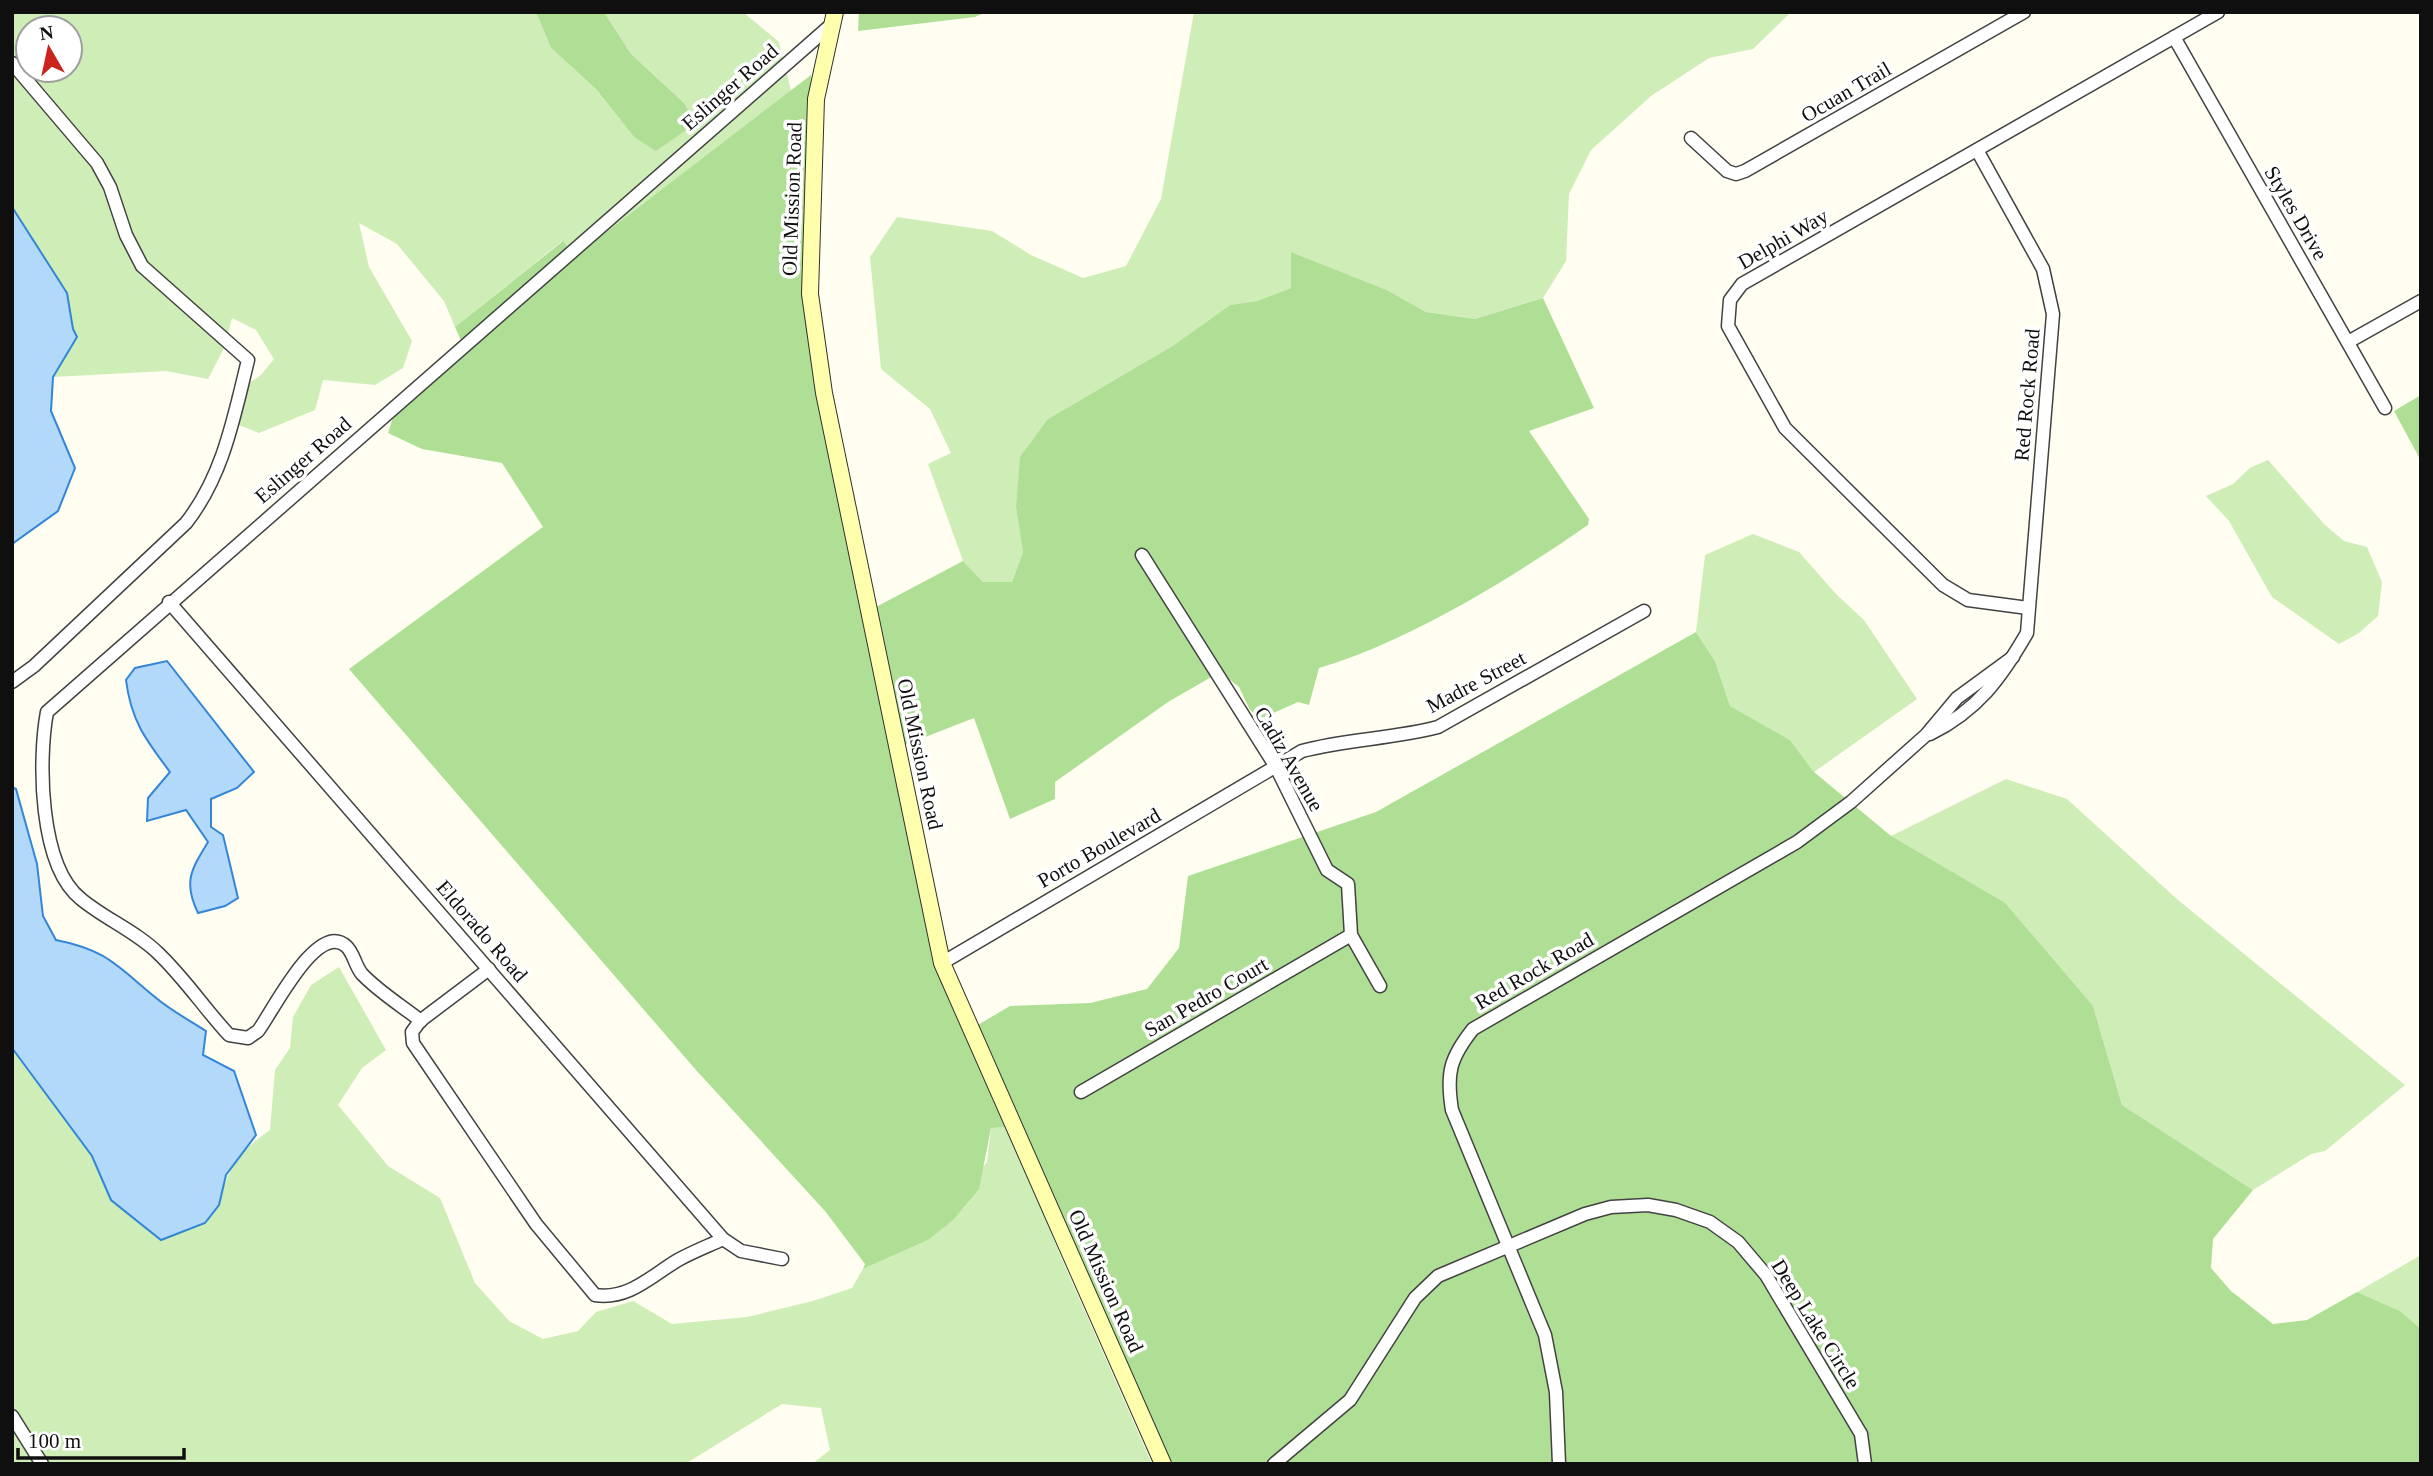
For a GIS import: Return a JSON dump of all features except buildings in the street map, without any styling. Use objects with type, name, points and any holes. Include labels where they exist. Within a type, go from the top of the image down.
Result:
[{"type":"street","name":"Ocuan Trail","points":[[1691,138],[1727,171],[1736,174],[2024,12]]},
{"type":"street","name":"Delphi Way","points":[[2028,608],[1968,600],[1943,585],[1785,428],[1728,326],[1730,300],[1742,284],[2218,12]]},
{"type":"street","name":"Eslinger Road","points":[[421,1021],[361,973],[349,950],[339,943],[324,943],[305,960],[267,1020],[248,1038],[229,1035],[158,953],[80,899],[66,881],[56,856],[43,802],[40,747],[47,712],[833,19]]},
{"type":"street","name":"Old Mission Road","points":[[833,19],[816,99],[810,294],[824,393],[942,963],[1163,1464]]},
{"type":"street","name":"Styles Drive","points":[[2174,37],[2385,408]]},
{"type":"street","points":[[12,63],[97,163],[110,187],[126,235],[142,266],[248,360],[229,439],[205,498],[186,523],[34,666],[12,682]]},
{"type":"street","name":"Red Rock Road","points":[[1926,735],[1952,723],[1974,705],[2008,667],[2026,633],[2053,314],[2043,269],[1978,150]]},
{"type":"street","points":[[2348,342],[2421,301]]},
{"type":"street","name":"Cadiz Avenue","points":[[1142,555],[1189,635],[1276,768],[1327,870],[1348,884],[1351,935],[1380,986]]},
{"type":"street","name":"Eldorado Road","points":[[169,602],[723,1239],[740,1251],[782,1259]]},
{"type":"street","name":"Madre Street","points":[[1276,768],[1302,751],[1327,745],[1402,736],[1438,727],[1644,611]]},
{"type":"street","name":"Red Rock Road","points":[[1559,1464],[1552,1362],[1545,1335],[1452,1110],[1448,1085],[1454,1054],[1473,1029],[1797,842],[1851,802],[1926,735],[1965,691],[2013,657]]},
{"type":"street","points":[[1965,691],[1974,705]]},
{"type":"street","name":"Porto Boulevard","points":[[942,963],[1276,768]]},
{"type":"street","name":"San Pedro Court","points":[[1081,1092],[1351,935]]},
{"type":"street","points":[[489,969],[421,1021],[412,1032],[413,1043],[536,1224],[595,1295],[612,1298],[630,1292],[680,1259],[723,1239]]},
{"type":"street","name":"Deep Lake Circle","points":[[1274,1464],[1350,1400],[1415,1298],[1438,1276],[1585,1214],[1611,1207],[1648,1205],[1676,1210],[1710,1222],[1738,1242],[1766,1275],[1861,1434],[1865,1464]]},
{"type":"street","points":[[12,1416],[42,1464]]},
{"type":"green space","points":[[12,12],[536,12],[551,48],[596,89],[634,137],[684,103],[631,54],[604,12],[743,12],[779,42],[791,91],[575,256],[562,241],[455,327],[444,301],[397,244],[359,223],[369,267],[412,341],[403,368],[375,385],[323,380],[315,410],[259,433],[234,423],[231,395],[260,376],[274,359],[256,330],[232,318],[225,346],[208,379],[166,371],[53,377],[77,337],[73,329],[67,293],[12,207]]},
{"type":"green space","points":[[536,12],[604,12],[631,54],[684,103],[696,123],[656,151],[634,137],[596,89],[551,48]]},
{"type":"green space","points":[[859,12],[986,12],[975,17],[858,31]]},
{"type":"green space","points":[[1194,12],[1791,12],[1753,49],[1709,58],[1651,96],[1591,150],[1569,194],[1566,261],[1543,298],[1475,319],[1426,312],[1387,290],[1291,252],[1291,288],[1257,301],[1230,305],[1174,345],[1048,419],[1016,508],[1023,552],[1012,582],[983,582],[963,561],[928,464],[951,453],[930,409],[881,369],[870,257],[897,217],[992,231],[1031,255],[1083,278],[1126,266],[1161,199]]},
{"type":"green space","points":[[811,75],[805,295],[914,869],[936,964],[1008,1127],[991,1128],[979,1189],[953,1220],[928,1240],[863,1269],[865,1264],[825,1211],[696,1070],[349,669],[543,527],[502,463],[422,449],[388,433],[401,393],[462,343],[455,327],[563,241],[575,256]]},
{"type":"green space","points":[[1291,252],[1387,290],[1426,312],[1475,319],[1543,298],[1594,408],[1529,431],[1589,519],[1588,525],[1458,607],[1388,642],[1319,668],[1309,705],[1298,702],[1260,719],[1250,710],[1239,687],[1220,672],[1168,702],[1055,782],[1055,799],[1010,819],[974,718],[902,746],[874,608],[963,561],[983,582],[1012,582],[1023,552],[1016,508],[1020,457],[1048,419],[1174,345],[1230,305],[1257,301],[1291,288]]},
{"type":"green space","points":[[2421,395],[2421,461],[2394,411]]},
{"type":"green space","points":[[2268,460],[2325,525],[2344,541],[2367,547],[2382,582],[2378,616],[2359,633],[2339,644],[2272,597],[2229,521],[2206,496],[2233,484],[2250,468]]},
{"type":"green space","points":[[1753,534],[1799,552],[1837,595],[1864,620],[1917,699],[1814,772],[1790,740],[1730,706],[1715,661],[1696,632],[1705,555]]},
{"type":"green space","points":[[1696,632],[1715,661],[1730,706],[1790,740],[1814,772],[1891,836],[2005,903],[2093,1006],[2122,1105],[2253,1190],[2213,1239],[2211,1268],[2231,1291],[2273,1324],[2307,1320],[2357,1292],[2400,1311],[2421,1329],[2421,1464],[1169,1464],[976,1026],[1010,1006],[1090,1003],[1147,989],[1179,948],[1188,876],[1376,812]]},
{"type":"green space","points":[[2006,779],[2067,799],[2178,900],[2405,1085],[2325,1151],[2311,1154],[2253,1190],[2122,1105],[2093,1006],[1891,836]]},
{"type":"green space","points":[[339,967],[386,1050],[362,1068],[338,1105],[388,1166],[440,1198],[475,1283],[509,1321],[543,1339],[578,1331],[596,1312],[633,1301],[672,1324],[747,1317],[813,1301],[852,1288],[863,1269],[928,1240],[987,1162],[991,1128],[1008,1127],[1061,1257],[1152,1464],[812,1464],[830,1450],[821,1408],[782,1404],[685,1464],[12,1464],[12,1048],[93,1156],[111,1200],[161,1240],[219,1205],[236,1162],[270,1130],[275,1070],[290,1048],[293,1017],[311,985]]},
{"type":"green space","points":[[2421,1255],[2421,1329],[2400,1311],[2357,1292]]},
{"type":"water","points":[[12,207],[67,293],[73,329],[77,337],[53,377],[51,411],[75,468],[58,511],[12,544]]},
{"type":"water","points":[[167,661],[254,772],[237,788],[211,799],[211,827],[223,835],[238,898],[225,906],[198,913],[191,893],[191,876],[208,842],[186,810],[147,821],[148,798],[170,772],[136,719],[126,680],[135,668]]},
{"type":"water","points":[[12,787],[16,789],[37,864],[43,916],[56,940],[100,954],[167,1006],[206,1031],[203,1055],[234,1071],[256,1135],[226,1175],[219,1205],[205,1223],[161,1240],[111,1200],[92,1156],[12,1048]]}]
